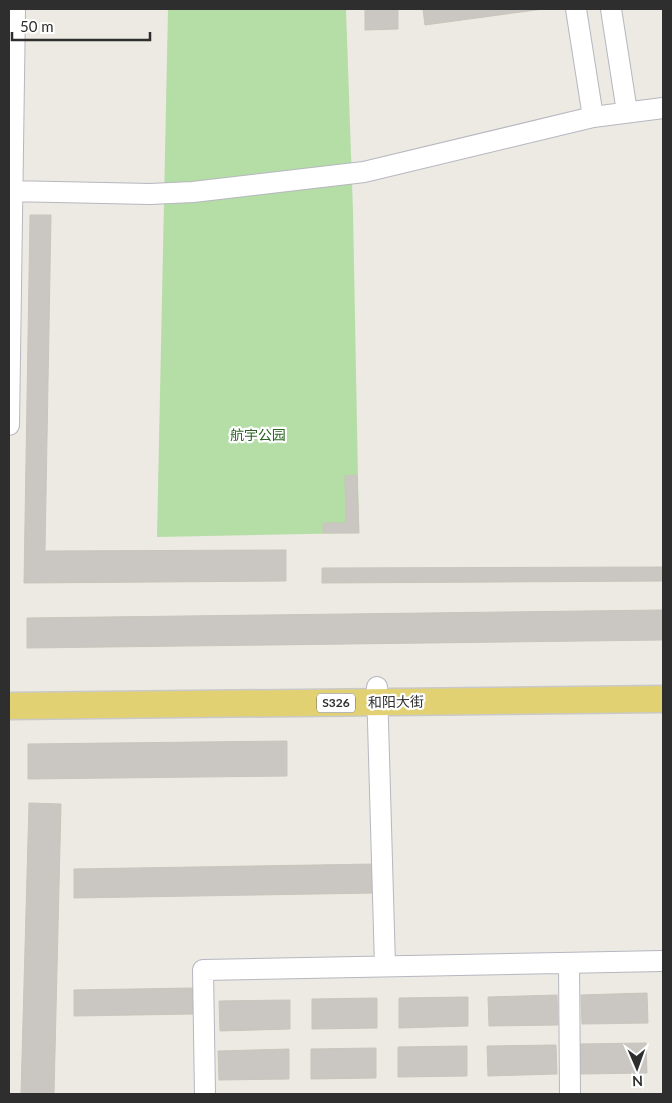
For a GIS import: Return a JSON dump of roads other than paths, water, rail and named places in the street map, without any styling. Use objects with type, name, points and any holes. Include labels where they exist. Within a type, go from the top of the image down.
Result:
[{"type":"main road","name":"和阳大街","points":[[9,706],[663,683]]},
{"type":"main road","name":"和阳大街","points":[[9,691],[377,694],[663,699]]},
{"type":"street","points":[[9,425],[15,9]]},
{"type":"street","points":[[576,9],[593,117]]},
{"type":"street","points":[[611,9],[627,112]]},
{"type":"street","points":[[11,191],[150,194],[193,192],[364,172],[593,117],[663,108]]},
{"type":"street","points":[[377,694],[385,966]]},
{"type":"street","points":[[205,1094],[203,970],[663,961]]},
{"type":"street","points":[[569,963],[570,1094]]},
{"type":"park label","name":"航宇公园","points":[[258,435]]}]
